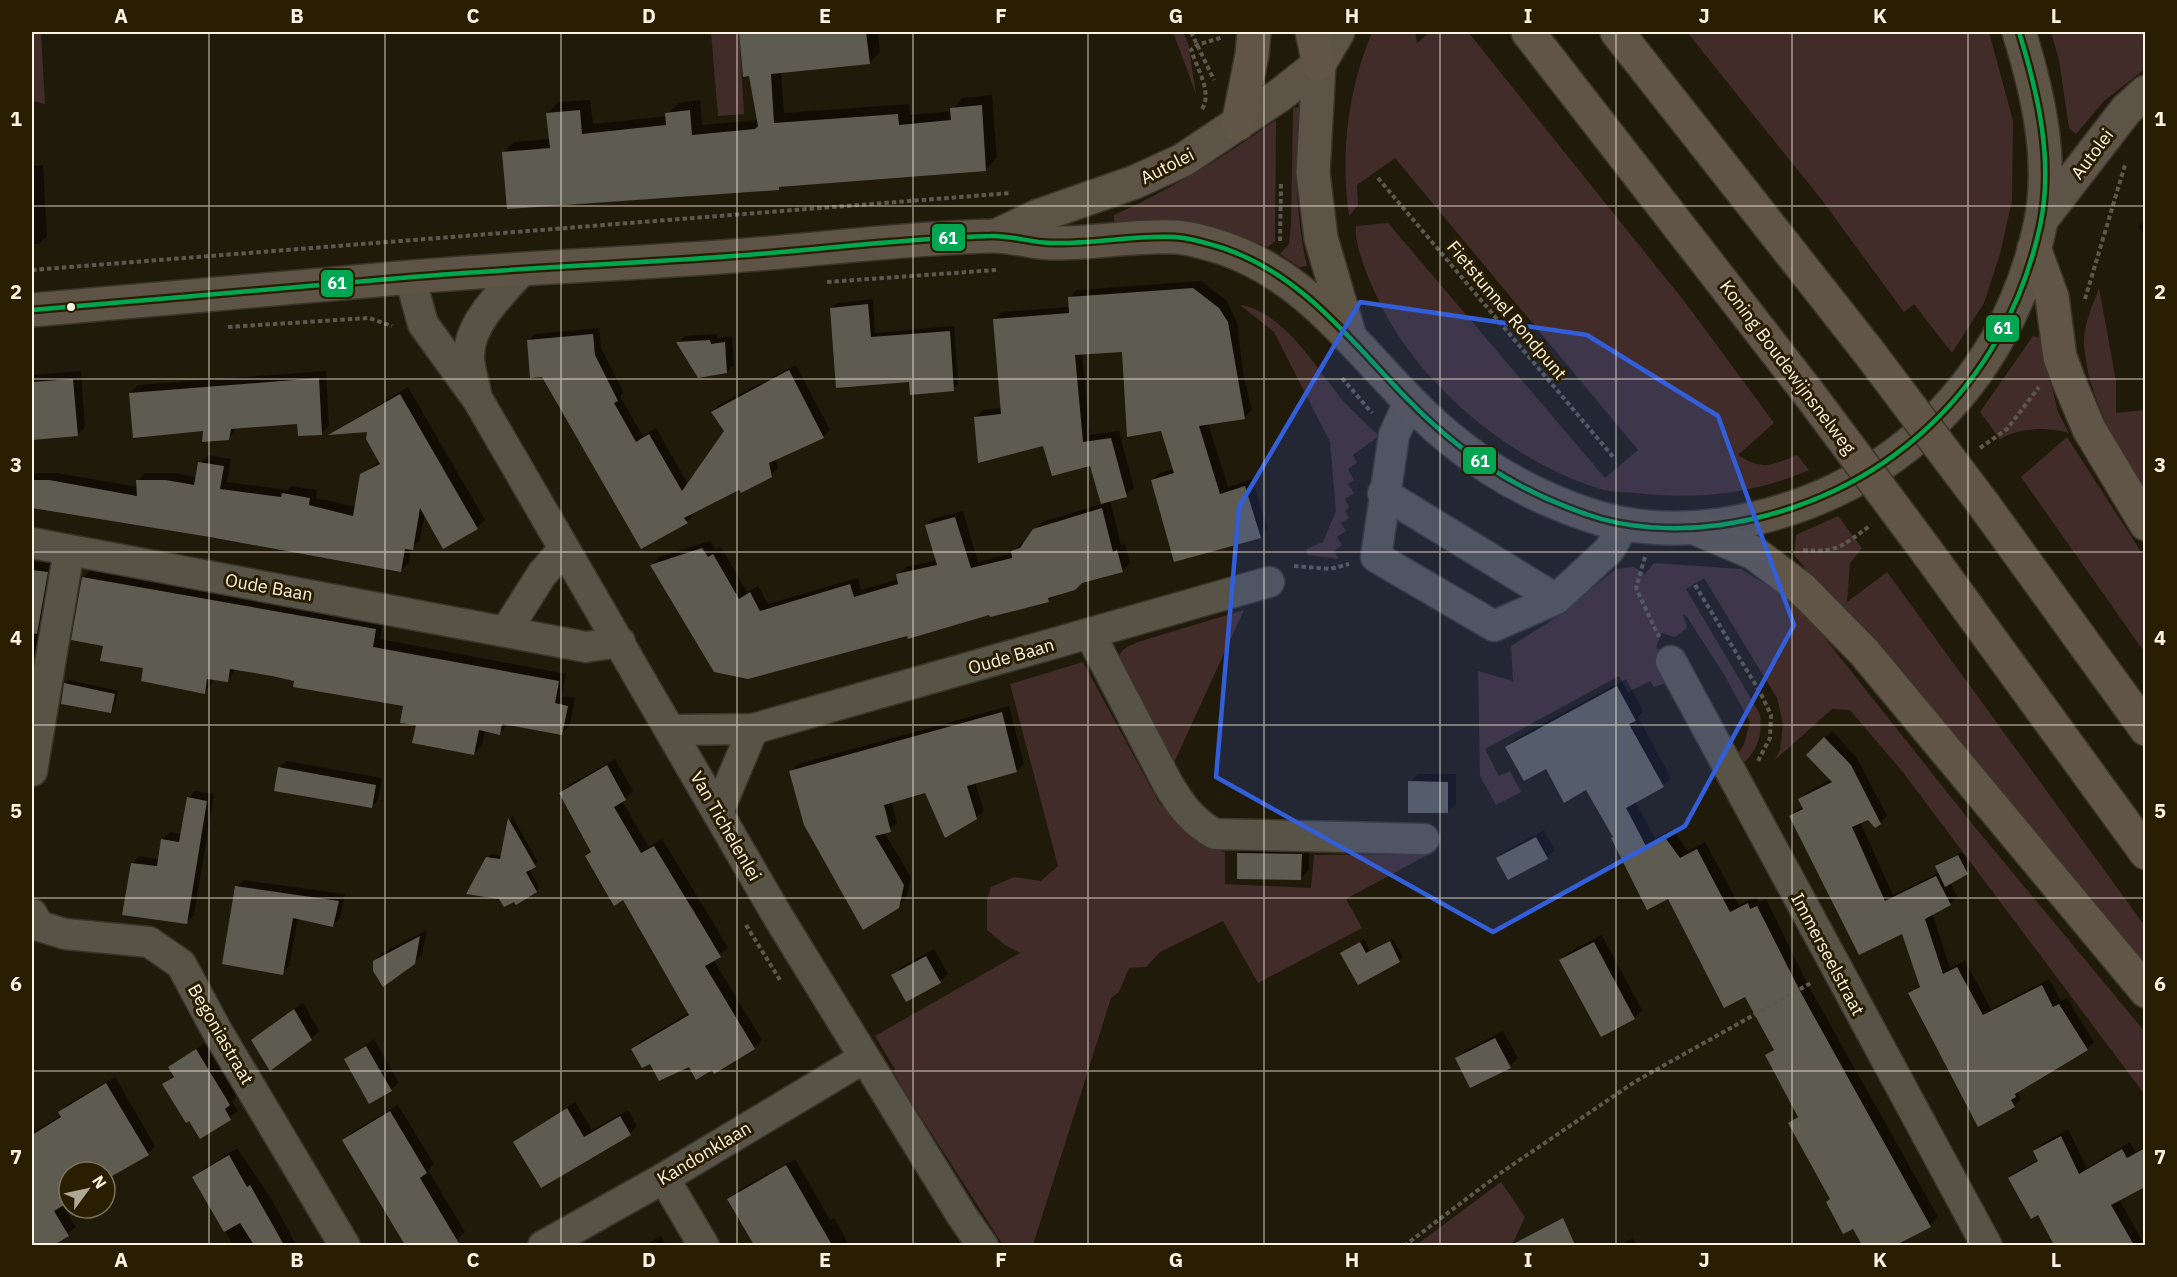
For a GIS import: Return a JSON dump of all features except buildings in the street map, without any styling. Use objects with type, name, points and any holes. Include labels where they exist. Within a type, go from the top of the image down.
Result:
[{"type":"highway","points":[[1238,124],[1252,55],[1254,32]]},
{"type":"highway","points":[[1312,32],[1319,64]]},
{"type":"highway","name":"Koning Boudewijnsnelweg","points":[[1528,32],[1810,395],[2145,853]]},
{"type":"highway","points":[[1617,32],[1868,351],[1984,505],[2145,729]]},
{"type":"highway","points":[[2038,234],[2052,297],[2060,357],[2089,429],[2145,524]]},
{"type":"highway","points":[[1695,528],[1754,553],[1802,589],[1864,652],[2145,991]]},
{"type":"main road","name":"Autolei","points":[[998,235],[1038,216],[1135,182],[1183,160],[1238,124],[1319,64],[1338,32]]},
{"type":"main road","name":"Autolei","points":[[32,310],[283,290],[410,277],[718,257],[998,235],[1047,244],[1181,237],[1246,256],[1267,267],[1319,305],[1409,402],[1444,435],[1486,466],[1532,491],[1590,516],[1625,523],[1695,528],[1741,522],[1818,500],[1891,460],[1939,418],[1984,364],[2018,298],[2038,234],[2044,157],[2037,90],[2019,32]]},
{"type":"main road","name":"Autolei","points":[[1319,64],[1313,173],[1321,238],[1350,337]]},
{"type":"main road","name":"Autolei","points":[[2038,234],[2126,110],[2145,92]]},
{"type":"street","name":"Van Tichelenlei","points":[[478,400],[469,357],[471,343],[489,309],[523,269]]},
{"type":"street","name":"Van Tichelenlei","points":[[410,277],[423,324],[478,400],[864,1058],[962,1216],[983,1245]]},
{"type":"street","points":[[1409,402],[1394,435],[1383,493],[1376,557],[1494,626],[1557,599],[1609,550],[1625,523]]},
{"type":"street","points":[[1383,493],[1557,599]]},
{"type":"street","name":"Oude Baan","points":[[32,543],[586,647],[620,642]]},
{"type":"street","points":[[506,631],[542,574],[564,549]]},
{"type":"street","points":[[32,771],[69,550]]},
{"type":"street","name":"Oude Baan","points":[[671,730],[753,729],[1269,582]]},
{"type":"street","points":[[1090,634],[1163,775],[1182,808],[1198,825],[1215,834],[1425,839]]},
{"type":"street","name":"Immerseelstraat","points":[[1671,662],[1987,1245]]},
{"type":"street","points":[[718,812],[753,729]]},
{"type":"street","name":"Begoniastraat","points":[[32,914],[39,926],[65,934],[149,942],[180,964],[345,1245]]},
{"type":"street","name":"Kandonklaan","points":[[543,1245],[664,1178],[864,1058]]},
{"type":"street","points":[[664,1178],[704,1245]]},
{"type":"path","points":[[1191,32],[1197,45],[1191,50],[1206,91],[1205,104],[1198,112]]},
{"type":"path","points":[[1267,267],[1280,240],[1281,174]]},
{"type":"path","name":"Fietstunnel Rondpunt","points":[[1378,178],[1615,459]]},
{"type":"path","points":[[32,270],[1018,192]]},
{"type":"path","points":[[820,282],[999,269]]},
{"type":"path","points":[[220,327],[369,318],[395,327],[423,324]]},
{"type":"path","points":[[1269,582],[1290,566],[1330,569],[1376,557]]},
{"type":"path","points":[[1645,557],[1636,588],[1671,662]]},
{"type":"path","points":[[1695,585],[1760,692],[1771,715],[1770,738],[1757,763],[1735,782]]},
{"type":"path","points":[[1404,1245],[1502,1172],[1636,1081],[1837,969]]},
{"type":"highlighted area","points":[[1360,302],[1587,335],[1718,416],[1794,625],[1685,826],[1493,932],[1216,777],[1239,507]]},
{"type":"shaded area","points":[[32,32],[41,32],[45,104],[32,101]]},
{"type":"shaded area","points":[[711,32],[739,32],[744,114],[718,116]]},
{"type":"shaded area","points":[[1173,32],[1183,32],[1188,43],[1196,94]]},
{"type":"shaded area","points":[[1372,32],[1415,32],[1417,43],[1430,32],[1468,32],[1688,306],[1774,423],[1738,455],[1754,463],[1768,465],[1797,455],[1809,470],[1767,485],[1724,493],[1680,496],[1604,490],[1543,465],[1513,447],[1484,427],[1433,380],[1411,354],[1393,327],[1375,292],[1363,263],[1356,237],[1356,226],[1388,223],[1605,478],[1638,450],[1395,158],[1357,185],[1358,205],[1349,216],[1345,169],[1348,122],[1357,76]]},
{"type":"shaded area","points":[[1687,32],[1989,32],[2013,121],[2012,200],[2000,254],[1984,303],[1952,353],[1914,304],[1904,312],[1821,199]]},
{"type":"shaded area","points":[[2051,32],[2145,32],[2145,69],[2105,100],[2076,134],[2069,128],[2059,60]]},
{"type":"shaded area","points":[[1299,108],[1298,207],[1307,266],[1299,267],[1280,254],[1289,244],[1293,109]]},
{"type":"shaded area","points":[[1276,120],[1275,241],[1268,247],[1233,233],[1200,225],[1114,225],[1114,215],[1197,172]]},
{"type":"shaded area","points":[[2099,288],[2116,381],[2116,413],[2145,410],[2145,491],[2105,420],[2086,362],[2084,342],[2086,328]]},
{"type":"shaded area","points":[[1240,305],[1255,309],[1270,317],[1283,328],[1309,356],[1345,402],[1379,436],[1353,455],[1357,463],[1348,469],[1354,480],[1348,484],[1354,493],[1345,499],[1349,507],[1345,511],[1349,518],[1341,523],[1346,531],[1337,537],[1342,545],[1334,551],[1339,559],[1308,555],[1306,549],[1323,542],[1336,511],[1330,442],[1274,332]]},
{"type":"shaded area","points":[[2033,336],[2040,338],[2058,412],[2069,433],[2034,429],[2016,432],[2000,439],[1980,412]]},
{"type":"shaded area","points":[[2067,437],[2145,558],[2145,653],[2021,477]]},
{"type":"shaded area","points":[[1838,516],[1862,548],[1850,563],[1847,602],[1887,572],[2145,926],[2145,972],[1794,555],[1796,535]]},
{"type":"shaded area","points":[[1654,563],[1741,569],[1790,599],[1808,617],[1974,826],[2145,1032],[2145,1095],[1902,771],[1850,710],[1832,709],[1775,760],[1780,750],[1783,724],[1777,698],[1704,578],[1686,589],[1760,714],[1759,737],[1755,749],[1746,761],[1740,767],[1736,758],[1744,744],[1750,722],[1725,676],[1683,614],[1687,628],[1675,637],[1662,633],[1656,647],[1667,657],[1671,676],[1666,683],[1654,687],[1650,681],[1628,692],[1619,676],[1485,749],[1499,776],[1510,771],[1521,792],[1496,805],[1480,776],[1478,671],[1513,681],[1511,646],[1549,622],[1616,569],[1634,567],[1645,574]]},
{"type":"shaded area","points":[[1244,610],[1172,767],[1117,661],[1119,656],[1126,648],[1141,641]]},
{"type":"shaded area","points":[[1083,662],[1158,801],[1180,828],[1205,846],[1225,852],[1225,884],[1311,888],[1314,855],[1429,854],[1346,899],[1362,928],[1258,983],[1223,921],[1160,952],[1146,967],[1129,968],[1119,992],[1111,998],[1033,1245],[1003,1245],[905,1092],[894,1073],[895,1069],[875,1036],[1020,953],[1005,945],[987,930],[987,900],[991,887],[1014,877],[1041,881],[1058,866],[1010,684]]},
{"type":"shaded area","points":[[1501,1182],[1525,1217],[1512,1245],[1415,1246]]},
{"type":"transit line","name":"61","points":[[32,310],[412,277],[733,256],[926,239],[999,236],[1044,243],[1067,243],[1144,237],[1181,238],[1223,248],[1258,263],[1289,282],[1317,305],[1447,436],[1495,471],[1531,491],[1567,507],[1618,523],[1670,528],[1720,525],[1779,512],[1834,491],[1884,462],[1928,427],[1967,385],[1998,337],[2023,284],[2040,226],[2044,202],[2045,153],[2042,128],[2038,103],[2019,32]]}]
